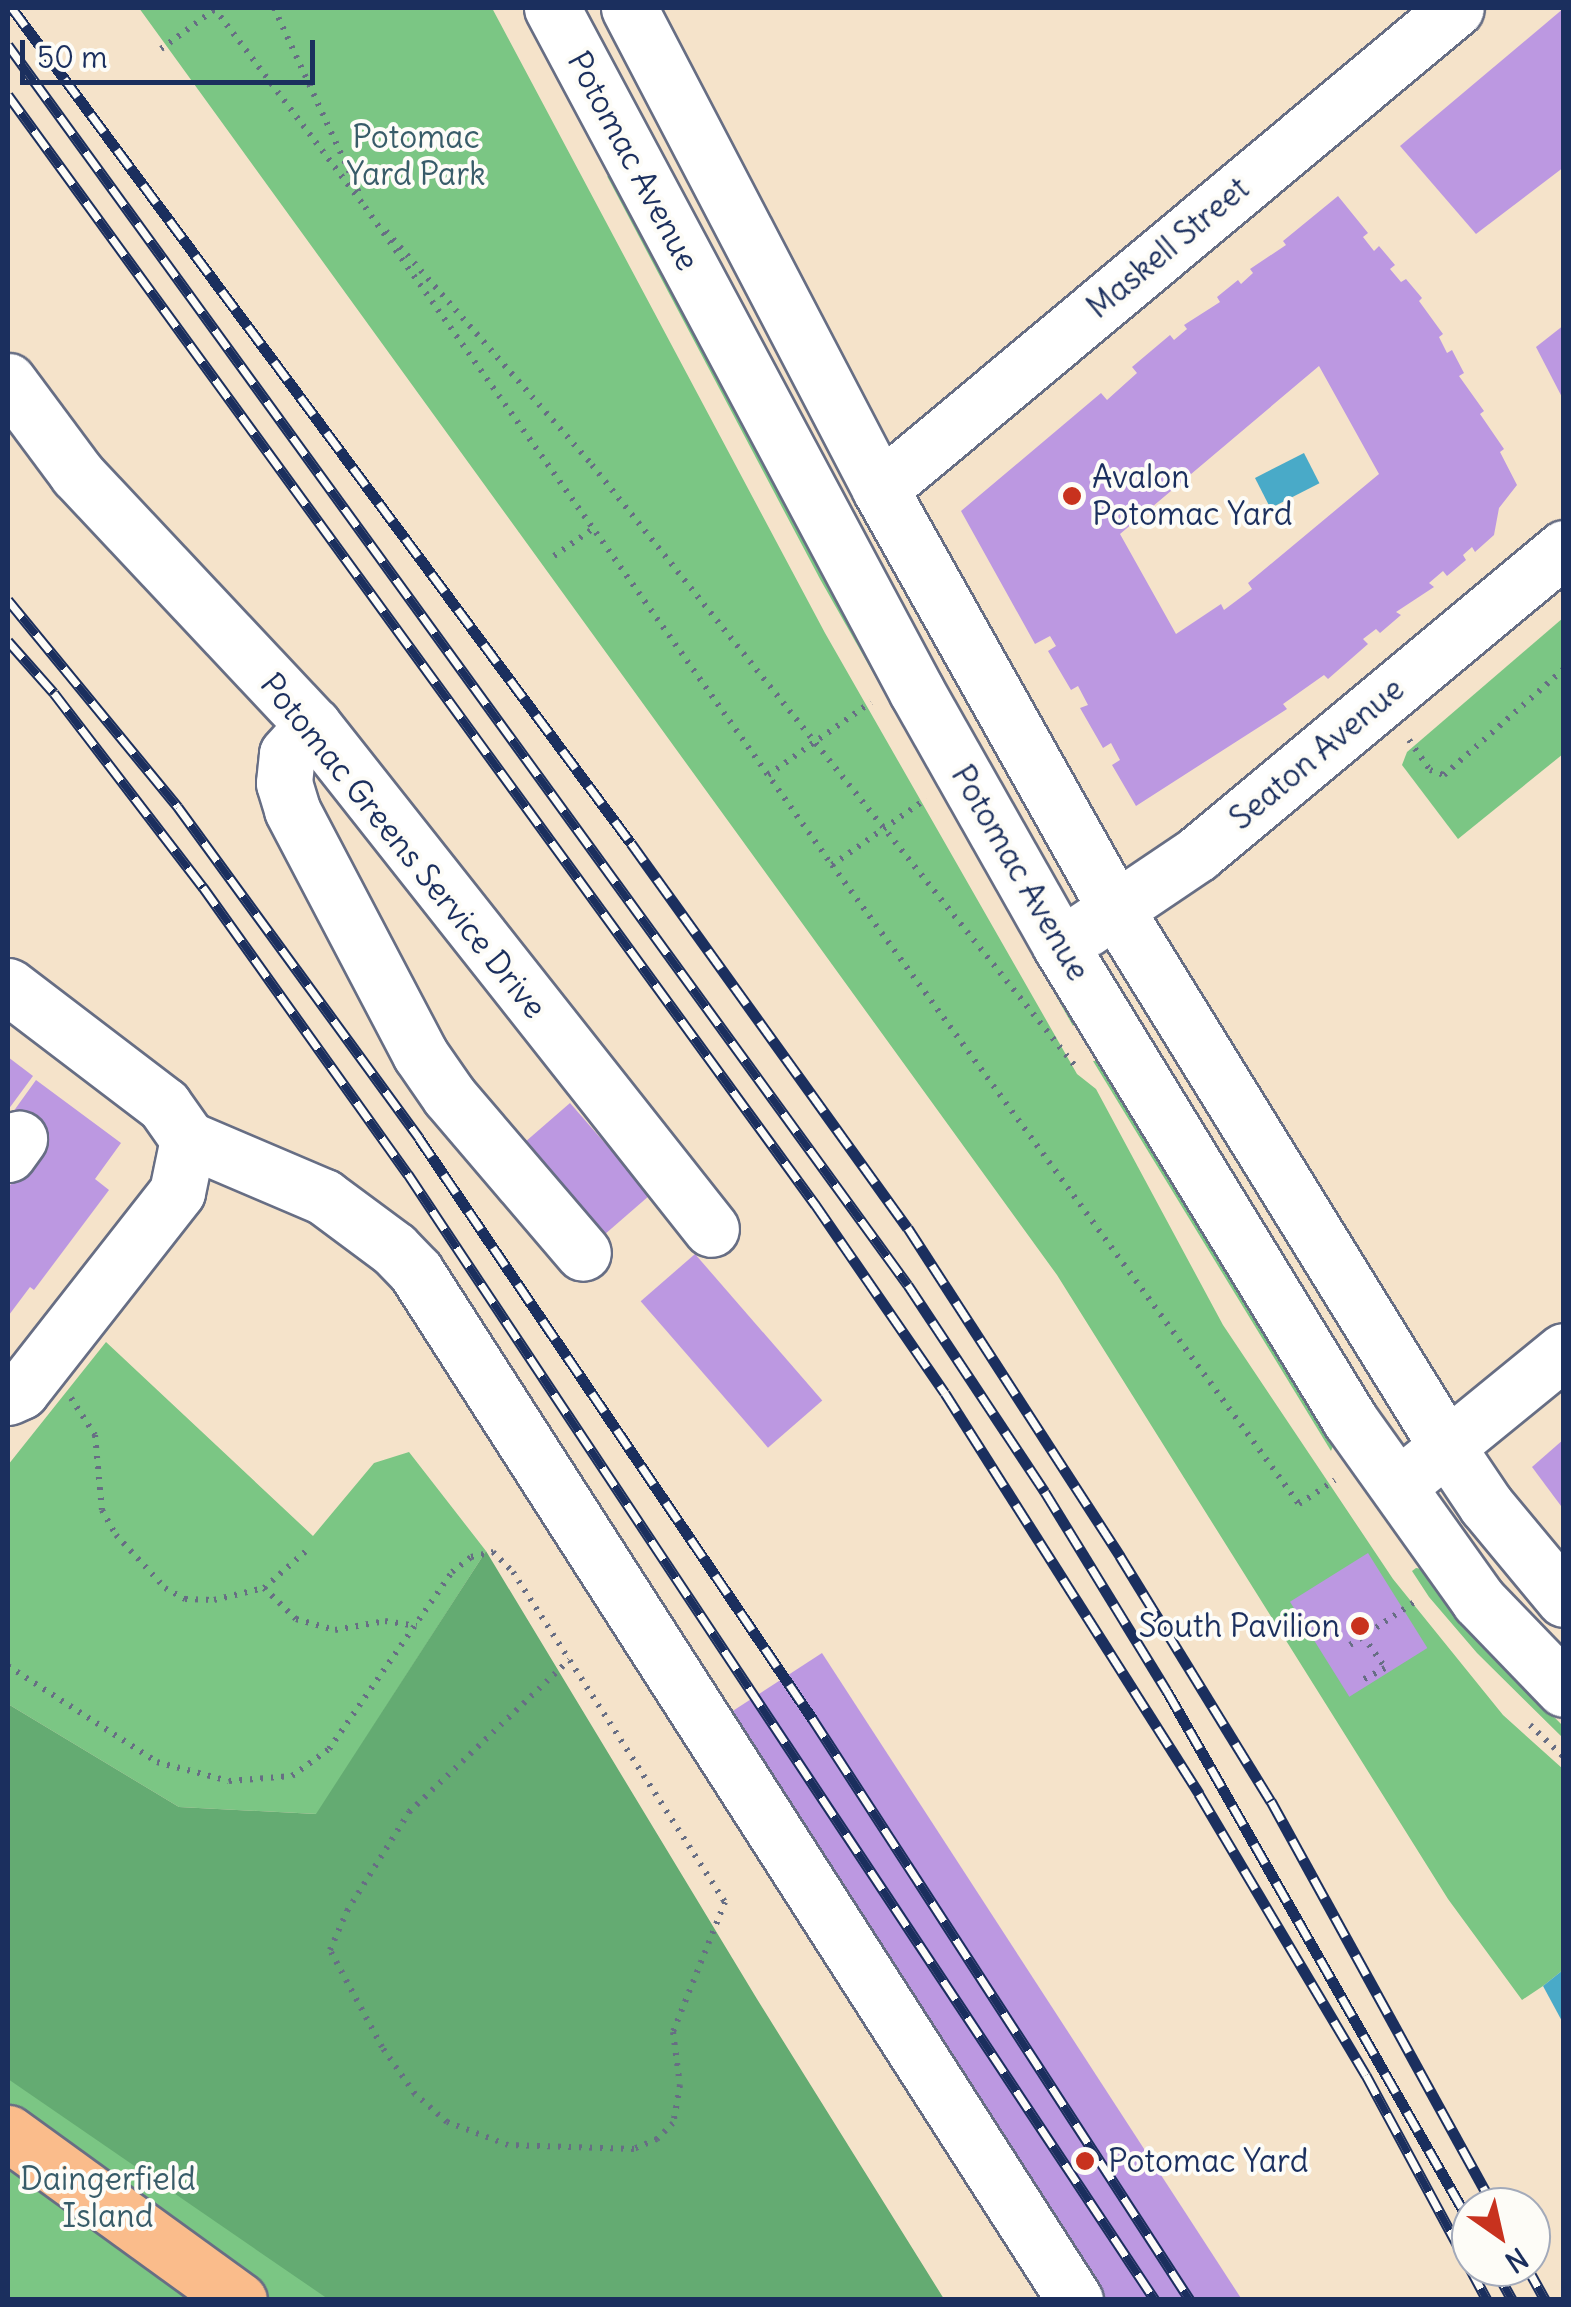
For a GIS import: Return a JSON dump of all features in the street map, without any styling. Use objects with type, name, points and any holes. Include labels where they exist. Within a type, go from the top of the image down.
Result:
[{"type":"highway","points":[[8,2134],[238,2300]]},
{"type":"street","name":"Potomac Avenue","points":[[552,8],[880,623],[1060,946],[1319,1372],[1396,1487],[1478,1600],[1564,1688]]},
{"type":"street","name":"Potomac Avenue","points":[[629,8],[880,488],[1116,910],[1447,1447],[1486,1505],[1564,1599]]},
{"type":"street","name":"Maskell Street","points":[[880,488],[1456,8]]},
{"type":"street","name":"Potomac Greens Service Drive","points":[[8,381],[77,474],[313,724],[712,1228]]},
{"type":"street","name":"Seaton Avenue","points":[[1060,946],[1214,840],[1564,548]]},
{"type":"street","points":[[313,724],[287,754],[284,783],[292,810],[420,1054],[448,1096],[583,1253]]},
{"type":"street","points":[[8,986],[164,1105],[188,1140],[324,1197],[394,1249],[416,1272],[1076,2300]]},
{"type":"street","points":[[22,1384],[177,1192],[188,1140]]},
{"type":"street","points":[[1396,1487],[1564,1350]]},
{"type":"path","points":[[161,49],[215,8],[366,207],[832,866],[1299,1504],[1335,1480]]},
{"type":"path","points":[[274,8],[366,207],[592,465],[1084,1075]]},
{"type":"path","points":[[554,556],[591,530]]},
{"type":"path","points":[[1409,740],[1430,770],[1444,775],[1564,669]]},
{"type":"path","points":[[768,775],[872,702]]},
{"type":"path","points":[[832,866],[926,798]]},
{"type":"path","points":[[22,1384],[77,1402],[95,1435],[102,1510],[116,1536],[165,1588],[185,1600],[214,1600],[264,1588],[306,1551]]},
{"type":"path","points":[[8,1666],[157,1762],[229,1781],[292,1776],[329,1749],[452,1572],[471,1557],[494,1552],[513,1572],[725,1902],[673,2032],[680,2084],[673,2124],[657,2139],[634,2149],[588,2151],[508,2145],[447,2122],[415,2094],[382,2048],[330,1950],[346,1912],[409,1812],[569,1660]]},
{"type":"path","points":[[264,1588],[296,1619],[335,1630],[385,1621],[417,1626]]},
{"type":"path","points":[[1350,1646],[1419,1599]]},
{"type":"path","points":[[1363,1636],[1385,1668],[1364,1678]]},
{"type":"green space","name":"Potomac Yard Park","points":[[139,8],[492,8],[825,633],[1077,1074],[1096,1089],[1223,1325],[1393,1579],[1503,1715],[1563,1769],[1563,1970],[1543,1986],[1522,2000],[1448,1899],[1057,1275]]},
{"type":"green space","points":[[607,176],[618,181],[1078,1017],[1073,1026],[820,579]]},
{"type":"green space","points":[[1563,618],[1563,754],[1458,839],[1402,765],[1407,752]]},
{"type":"green space","points":[[1093,1061],[1105,1061],[1335,1441],[1331,1451]]},
{"type":"green space","points":[[106,1342],[313,1536],[374,1463],[409,1452],[486,1551],[317,1814],[179,1807],[8,1704],[8,1465]]},
{"type":"green space","points":[[486,1551],[944,2299],[328,2299],[8,2079],[8,1704],[179,1807],[316,1814]]},
{"type":"green space","points":[[1422,1569],[1485,1647],[1563,1726],[1563,1738],[1477,1653],[1429,1597],[1412,1571]]},
{"type":"green space","name":"Daingerfield Island","points":[[8,2016],[678,2299],[8,2299]]},
{"type":"water","points":[[1304,453],[1319,483],[1270,508],[1255,478]]},
{"type":"water","points":[[1563,1970],[1563,2023],[1543,1986]]},
{"type":"building","points":[[1564,8],[1564,167],[1476,234],[1400,146]]},
{"type":"building","name":"Avalon Potomac Yard","points":[[1338,196],[1368,233],[1363,237],[1374,251],[1379,246],[1395,265],[1390,269],[1401,282],[1406,279],[1422,298],[1419,301],[1443,334],[1439,337],[1447,353],[1452,350],[1464,373],[1459,376],[1504,449],[1500,452],[1517,485],[1499,508],[1494,535],[1475,552],[1472,547],[1463,555],[1466,560],[1447,576],[1443,571],[1429,583],[1434,587],[1396,612],[1401,615],[1380,633],[1376,629],[1363,639],[1368,644],[1328,679],[1324,675],[1283,704],[1287,709],[1136,806],[1112,765],[1120,760],[1111,743],[1103,748],[1080,708],[1088,705],[1078,686],[1071,690],[1048,651],[1056,646],[1050,636],[1035,644],[961,511],[1101,393],[1107,400],[1137,373],[1132,367],[1170,335],[1174,340],[1187,329],[1184,325],[1220,302],[1217,297],[1238,280],[1241,284],[1253,273],[1250,269],[1286,245],[1283,241]],"holes":[[[1319,366],[1379,474],[1248,583],[1252,589],[1224,610],[1221,604],[1176,634],[1120,534]]]},
{"type":"building","points":[[1564,325],[1564,401],[1536,347]]},
{"type":"building","points":[[8,1057],[33,1076],[8,1110]]},
{"type":"building","points":[[36,1080],[121,1143],[95,1179],[109,1190],[34,1290],[30,1287],[9,1315],[8,1324],[8,1188],[40,1145],[8,1119]]},
{"type":"building","points":[[570,1103],[650,1195],[594,1244],[514,1152]]},
{"type":"building","points":[[695,1254],[822,1400],[768,1448],[641,1301]]},
{"type":"building","points":[[1564,1439],[1564,1510],[1532,1467]]},
{"type":"building","name":"South Pavilion","points":[[1368,1553],[1427,1648],[1349,1697],[1290,1602]]},
{"type":"building","points":[[822,1653],[1241,2299],[1100,2300],[722,1718]]},
{"type":"railway","points":[[12,8],[631,843],[908,1228],[1120,1556],[1271,1801],[1483,2187]]},
{"type":"railway","points":[[8,45],[908,1285],[1045,1492],[1167,1691],[1451,2189]]},
{"type":"railway","points":[[8,95],[815,1204],[945,1393],[1199,1794],[1366,2075],[1487,2300]]},
{"type":"railway","points":[[8,600],[178,807],[419,1138],[812,1718],[1190,2300]]},
{"type":"railway","points":[[8,641],[54,693],[203,887],[408,1174],[1155,2300]]},
{"type":"railway","points":[[1505,2287],[1512,2300]]},
{"type":"railway","points":[[1538,2287],[1545,2300]]},
{"type":"place","name":"Avalon Potomac Yard","points":[[1072,496]]},
{"type":"place","name":"South Pavilion","points":[[1360,1626]]},
{"type":"place","name":"Potomac Yard","points":[[1085,2161]]}]
